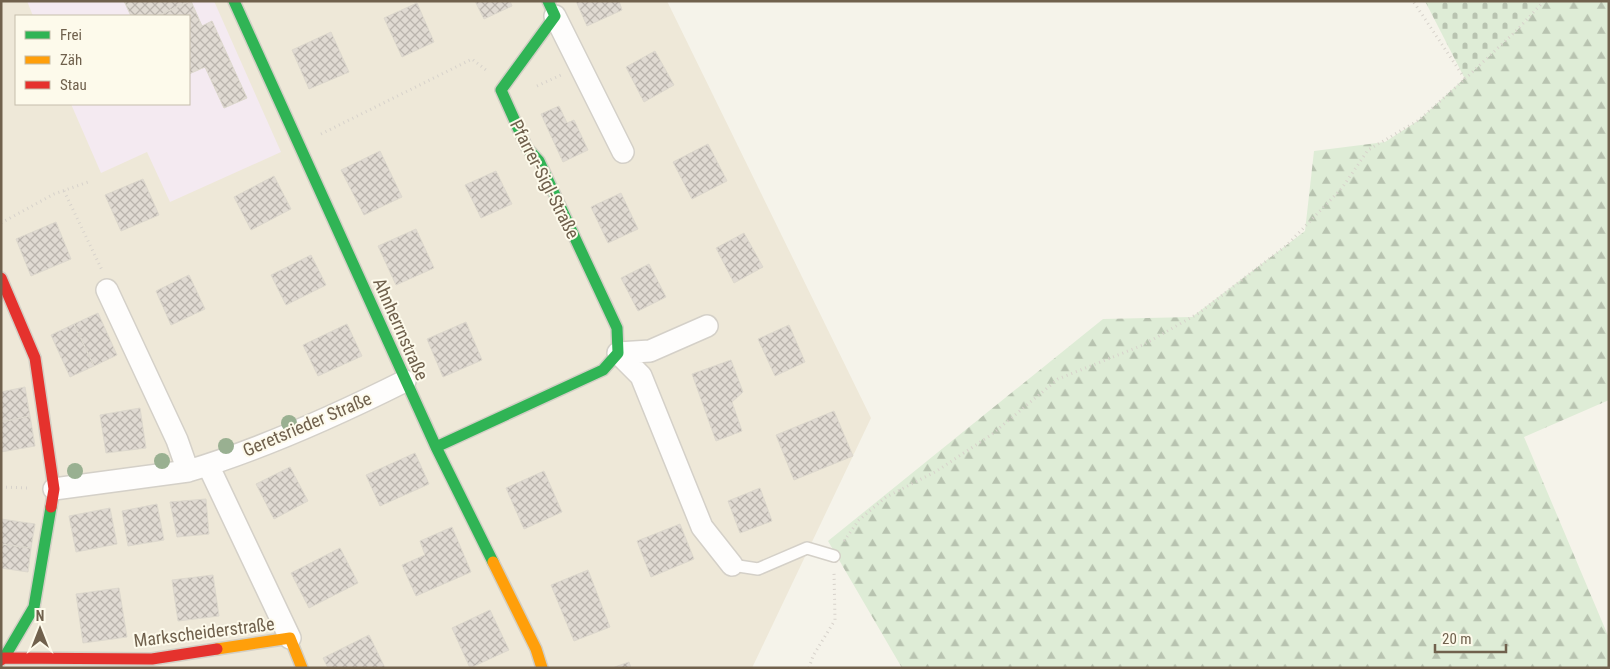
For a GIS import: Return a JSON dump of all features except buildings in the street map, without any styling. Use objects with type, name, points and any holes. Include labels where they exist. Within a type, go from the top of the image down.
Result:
[{"type":"street","name":"Ahnherrnstraße","points":[[234,1],[405,381],[536,649],[542,668]]},
{"type":"street","points":[[552,9],[623,152]]},
{"type":"street","points":[[505,85],[552,9]]},
{"type":"street","name":"Pfarrer-Sigl-Straße","points":[[505,85],[501,90],[527,148],[539,161],[617,328],[618,353]]},
{"type":"street","points":[[1,278],[35,358],[54,489],[34,607],[3,659]]},
{"type":"street","points":[[107,290],[177,440],[198,468],[290,638]]},
{"type":"street","points":[[436,447],[603,370],[618,353],[650,351],[707,326]]},
{"type":"street","points":[[618,353],[641,376],[702,527],[732,565]]},
{"type":"street","name":"Geretsrieder Straße","points":[[54,489],[198,468],[270,442],[405,381]]},
{"type":"street","name":"Markscheiderstraße","points":[[3,659],[152,659],[290,638],[302,668]]},
{"type":"lane","points":[[732,565],[758,569],[807,548],[834,556]]},
{"type":"path","points":[[1413,1],[1464,79]]},
{"type":"path","points":[[809,668],[813,656],[835,620],[834,556],[859,520],[886,497],[934,472],[991,435],[1058,380],[1144,345],[1199,313],[1287,245],[1342,188],[1368,150],[1419,120],[1517,30],[1544,1]]},
{"type":"path","points":[[298,146],[472,59],[505,85]]},
{"type":"path","points":[[506,101],[580,66]]},
{"type":"path","points":[[1,223],[54,194],[88,182]]},
{"type":"path","points":[[64,191],[102,272],[107,290]]},
{"type":"shaded area","points":[[1,1],[667,1],[871,418],[752,668],[1,668]]},
{"type":"shaded area","points":[[27,1],[214,1],[281,152],[170,202],[147,152],[101,173],[71,105],[190,105],[190,15],[33,15]]},
{"type":"green space","points":[[1425,1],[1544,1],[1517,30],[1465,79]]},
{"type":"green space","points":[[1544,1],[1609,1],[1609,400],[1524,437],[1609,638],[1609,668],[902,668],[828,541],[1103,319],[1192,317],[1305,231],[1314,151],[1385,142],[1419,120],[1517,30]]},
{"type":"traffic: fast","points":[[234,1],[436,447],[493,562]]},
{"type":"traffic: fast","points":[[436,447],[603,370],[618,353],[617,328],[539,161],[527,148],[501,90],[555,16],[548,1]]},
{"type":"traffic: fast","points":[[4,658],[34,607],[51,507]]},
{"type":"traffic: slow","points":[[493,562],[536,649],[542,668]]},
{"type":"traffic: slow","points":[[217,649],[290,638],[302,668]]},
{"type":"traffic: jam","points":[[1,278],[35,358],[54,489],[51,507]]},
{"type":"traffic: jam","points":[[1,660],[4,658],[152,659],[217,649]]}]
